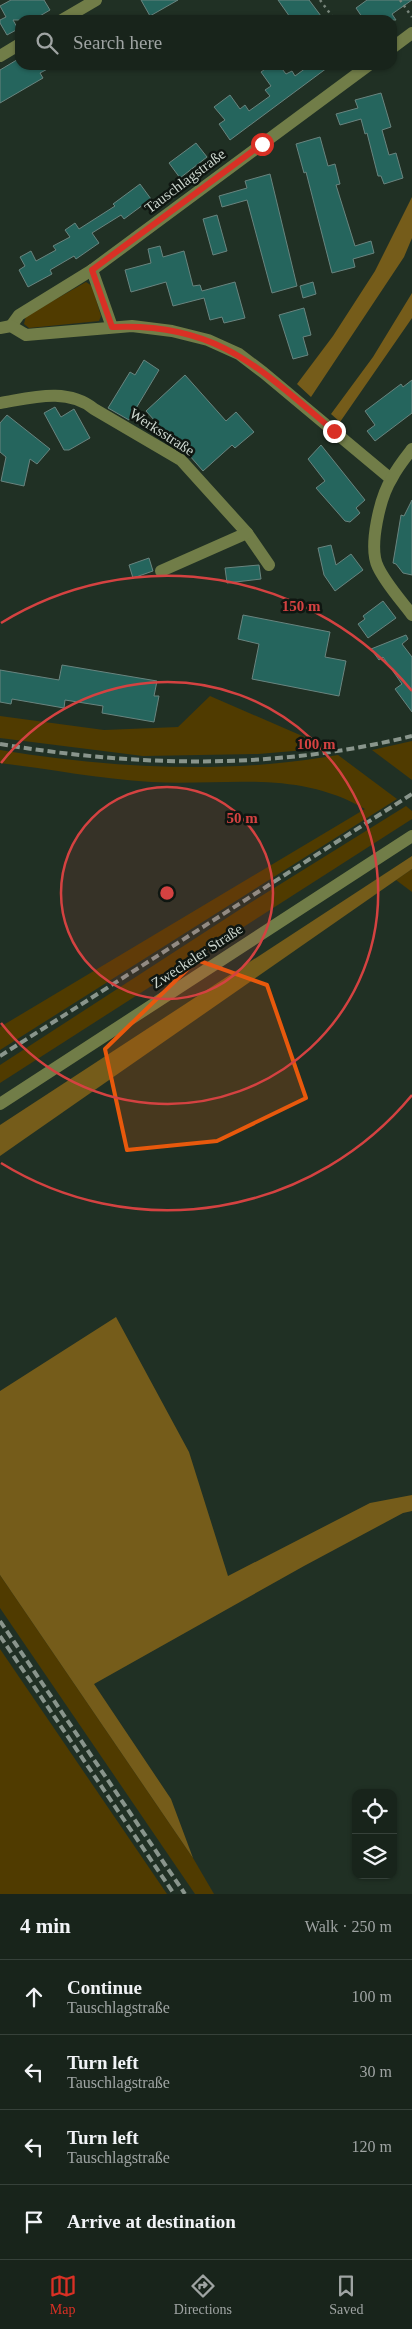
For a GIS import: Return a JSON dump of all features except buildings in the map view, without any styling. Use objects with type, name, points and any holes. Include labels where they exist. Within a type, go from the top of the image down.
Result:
[{"type":"street","points":[[70,15],[96,0]]},
{"type":"street","points":[[397,44],[412,33]]},
{"type":"street","points":[[0,56],[15,47]]},
{"type":"street","name":"Tauschlagstraße","points":[[362,70],[92,270],[19,314],[6,327],[26,335],[132,326],[172,331],[208,340],[239,354],[391,479]]},
{"type":"street","points":[[92,270],[112,327]]},
{"type":"street","name":"Werksstraße","points":[[0,402],[60,395],[84,401],[94,409],[181,460],[247,533],[269,565]]},
{"type":"street","points":[[412,449],[391,479],[373,540],[373,552],[378,568],[412,614]]},
{"type":"street","points":[[162,571],[247,533]]},
{"type":"street","name":"Zweckeler Straße","points":[[0,1104],[412,836]]},
{"type":"path","points":[[320,0],[331,15]]},
{"type":"path","points":[[400,0],[412,17]]},
{"type":"highlighted area","points":[[197,960],[267,985],[306,1098],[217,1141],[127,1150],[105,1049]]},
{"type":"shaded area","points":[[412,197],[412,238],[404,257],[311,397],[297,384],[333,336],[375,271]]},
{"type":"shaded area","points":[[86,282],[92,286],[101,316],[99,321],[29,328],[24,324],[26,316]]},
{"type":"shaded area","points":[[412,293],[412,318],[340,422],[331,414],[373,357]]},
{"type":"shaded area","points":[[210,696],[330,748],[258,754],[143,756],[0,738],[0,716],[104,730],[178,727]]},
{"type":"shaded area","points":[[412,741],[412,780],[372,750]]},
{"type":"shaded area","points":[[0,750],[84,761],[169,767],[253,765],[338,755],[397,799],[0,1050],[0,1027],[365,809],[313,788],[287,784],[132,781],[0,763]]},
{"type":"shaded area","points":[[406,806],[412,811],[412,819],[0,1083],[0,1065],[242,908]]},
{"type":"shaded area","points":[[412,856],[412,869],[0,1156],[0,1125]]},
{"type":"shaded area","points":[[412,869],[412,892],[396,880]]},
{"type":"shaded area","points":[[116,1317],[189,1452],[228,1576],[370,1503],[412,1495],[412,1511],[403,1513],[304,1566],[94,1684],[171,1799],[193,1858],[0,1575],[0,1391]]},
{"type":"shaded area","points":[[0,1575],[193,1858],[214,1894],[195,1894],[0,1608]]},
{"type":"shaded area","points":[[0,1649],[167,1894],[0,1894]]},
{"type":"railway","points":[[0,744],[52,752],[155,761],[258,760],[361,747],[412,736]]},
{"type":"railway","points":[[0,1056],[412,794]]},
{"type":"railway","points":[[0,1621],[185,1894]]},
{"type":"railway","points":[[0,1636],[174,1894]]},
{"type":"route","points":[[262,144],[92,270],[112,327],[132,326],[172,331],[208,340],[239,354],[264,372],[334,431]]}]
